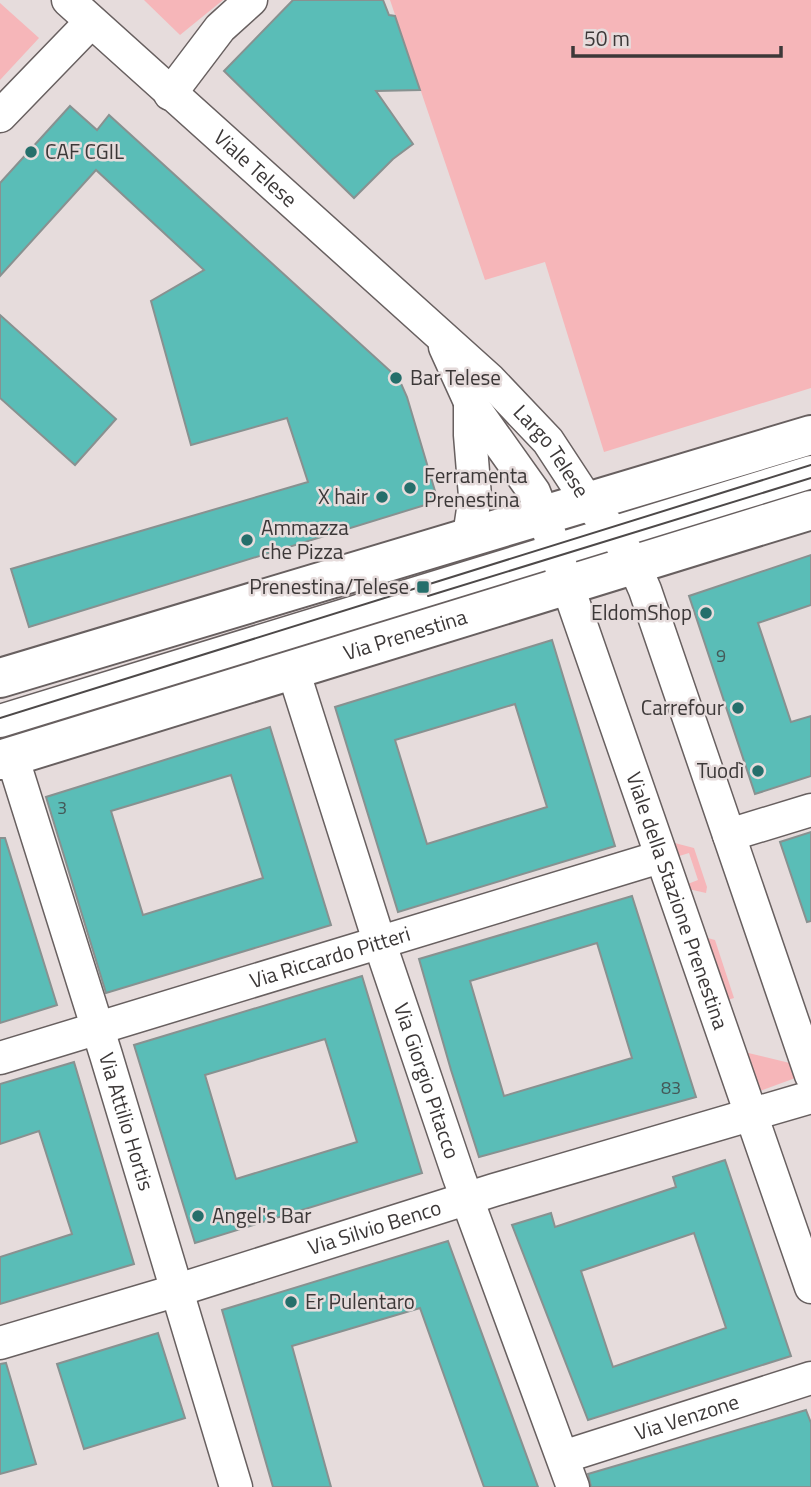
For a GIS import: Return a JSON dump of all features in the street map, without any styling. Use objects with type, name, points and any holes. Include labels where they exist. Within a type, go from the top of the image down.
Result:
[{"type":"main road","points":[[0,678],[811,435]]},
{"type":"main road","name":"Via Prenestina","points":[[4,746],[293,670],[562,567],[634,565],[811,510]]},
{"type":"street","name":"Viale Telese","points":[[68,0],[442,339]]},
{"type":"street","points":[[170,93],[220,28],[251,0]]},
{"type":"street","points":[[0,116],[91,22]]},
{"type":"street","name":"Largo Telese","points":[[442,339],[471,402],[534,492],[543,515]]},
{"type":"street","name":"Largo Telese","points":[[442,339],[490,380],[548,441],[588,502],[614,532],[634,565]]},
{"type":"street","name":"Largo Telese","points":[[470,536],[475,496],[470,435],[471,402]]},
{"type":"street","points":[[4,746],[562,567],[614,532],[811,472]]},
{"type":"street","name":"Viale della Stazione Prenestina","points":[[543,515],[811,1287]]},
{"type":"street","points":[[634,565],[645,590],[811,1075]]},
{"type":"street","name":"Via Giorgio Pitacco","points":[[293,670],[379,942],[467,1199],[573,1487]]},
{"type":"street","name":"Via Attilio Hortis","points":[[4,746],[97,1028],[236,1487]]},
{"type":"street","points":[[729,835],[811,810]]},
{"type":"street","name":"Via Riccardo Pitteri","points":[[0,1058],[660,857]]},
{"type":"street","name":"Via Silvio Benco","points":[[0,1343],[467,1199],[811,1097]]},
{"type":"street","name":"Via Venzone","points":[[563,1457],[811,1378]]},
{"type":"shaded area","points":[[144,0],[223,0],[180,35]]},
{"type":"shaded area","points":[[390,0],[811,0],[811,388],[604,452],[545,262],[485,280]]},
{"type":"shaded area","points":[[0,3],[39,38],[0,80]]},
{"type":"shaded area","points":[[667,841],[694,848],[707,887],[706,893],[684,888]],"holes":[[[689,853],[698,880],[685,885],[676,857]]]},
{"type":"shaded area","points":[[704,937],[715,940],[734,998],[724,1001]]},
{"type":"shaded area","points":[[740,1051],[798,1065],[798,1077],[760,1091]]},
{"type":"building","points":[[293,0],[383,0],[389,15],[395,16],[420,90],[376,91],[413,144],[393,159],[354,198],[224,71]]},
{"type":"building","points":[[70,106],[97,130],[109,115],[399,379],[407,397],[438,501],[29,627],[11,569],[308,482],[287,418],[191,445],[151,301],[204,270],[96,170],[0,276],[0,183]]},
{"type":"building","points":[[0,315],[116,419],[75,465],[0,398]]},
{"type":"building","points":[[811,555],[811,605],[758,623],[791,722],[811,716],[811,776],[755,794],[689,596]]},
{"type":"building","points":[[552,640],[615,846],[398,912],[335,707]],"holes":[[[515,704],[547,807],[427,844],[395,740]]]},
{"type":"building","points":[[270,727],[331,925],[106,993],[46,797]],"holes":[[[231,775],[263,878],[143,915],[111,811]]]},
{"type":"building","points":[[811,832],[811,921],[807,922],[780,842]]},
{"type":"building","points":[[0,838],[5,838],[57,1005],[0,1023]]},
{"type":"building","points":[[632,896],[696,1097],[479,1157],[419,959]],"holes":[[[597,943],[632,1058],[504,1096],[470,981]]]},
{"type":"building","points":[[362,976],[422,1173],[195,1243],[134,1045]],"holes":[[[325,1039],[357,1142],[236,1179],[205,1075]]]},
{"type":"building","points":[[74,1062],[134,1264],[0,1304],[0,1257],[72,1234],[39,1131],[0,1144],[0,1084]]},
{"type":"building","points":[[725,1160],[791,1356],[588,1420],[512,1225],[551,1213],[555,1227],[676,1187],[673,1177]],"holes":[[[694,1233],[726,1328],[613,1367],[581,1271]]]},
{"type":"building","points":[[448,1241],[538,1487],[484,1487],[420,1308],[292,1346],[331,1487],[273,1487],[222,1310]]},
{"type":"building","points":[[158,1333],[185,1418],[84,1449],[57,1364]]},
{"type":"building","points":[[6,1363],[36,1464],[0,1474],[0,1364]]},
{"type":"building","points":[[806,1410],[811,1423],[811,1487],[591,1487],[588,1474]]},
{"type":"tram line","points":[[0,718],[811,465]]},
{"type":"tram line","points":[[428,596],[811,478]]},
{"type":"place","name":"CAF CGIL","points":[[31,152]]},
{"type":"place","name":"Bar Telese","points":[[396,378]]},
{"type":"place","name":"Ferramenta Prenestina","points":[[410,488]]},
{"type":"place","name":"X hair","points":[[382,497]]},
{"type":"place","name":"Ammazza che Pizza","points":[[247,540]]},
{"type":"place","name":"Prenestina/Telese","points":[[423,587]]},
{"type":"place","name":"EldomShop","points":[[706,613]]},
{"type":"place","name":"Carrefour","points":[[738,708]]},
{"type":"place","name":"Tuodì","points":[[758,771]]},
{"type":"place","name":"Angel's Bar","points":[[198,1216]]},
{"type":"place","name":"Er Pulentaro","points":[[291,1302]]}]
